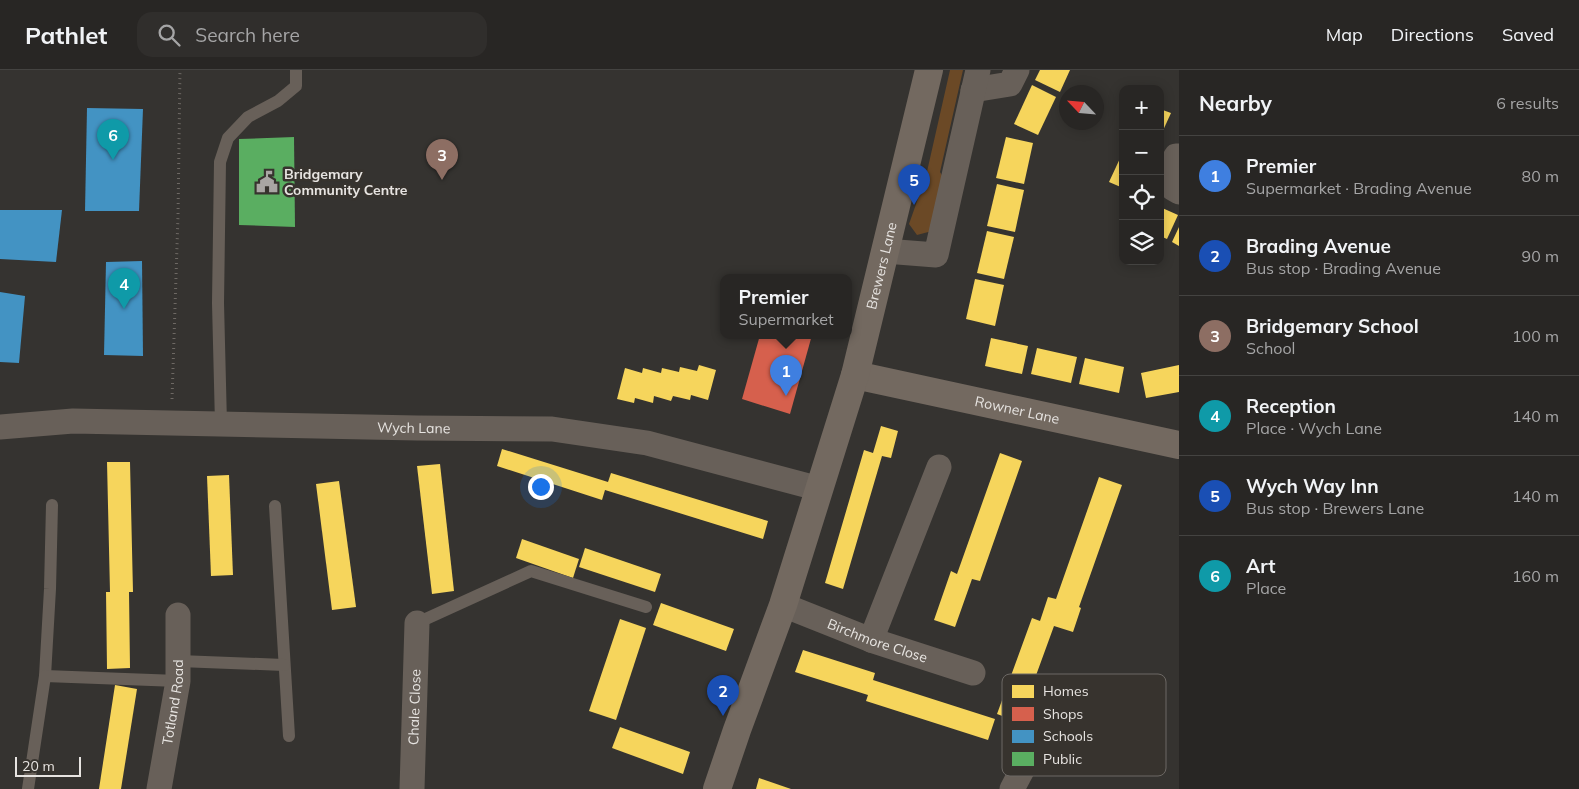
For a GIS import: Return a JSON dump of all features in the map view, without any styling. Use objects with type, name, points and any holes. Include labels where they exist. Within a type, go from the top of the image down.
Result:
[{"type":"street","name":"Brewers Lane","points":[[717,789],[736,730],[783,605],[855,376],[930,70]]},
{"type":"street","points":[[885,251],[936,254],[976,80],[1010,84],[1017,70]]},
{"type":"street","points":[[1179,156],[1176,156],[1166,174],[1172,188],[1179,192]]},
{"type":"street","name":"Rowner Lane","points":[[855,376],[1179,445]]},
{"type":"street","name":"Wych Lane","points":[[0,427],[73,421],[552,429],[647,443],[820,489]]},
{"type":"street","points":[[871,640],[939,466]]},
{"type":"street","name":"Birchmore Close","points":[[783,605],[871,640],[973,673]]},
{"type":"street","name":"Totland Road","points":[[159,789],[178,671],[178,615]]},
{"type":"street","name":"Chale Close","points":[[412,789],[417,623]]},
{"type":"street","points":[[1012,789],[1019,776]]},
{"type":"lane","points":[[221,424],[218,303],[220,162],[228,138],[248,117],[278,101],[296,86],[296,70]]},
{"type":"lane","points":[[28,789],[46,676],[52,505]]},
{"type":"lane","points":[[274,506],[289,736]]},
{"type":"lane","points":[[417,623],[531,571],[646,607]]},
{"type":"lane","points":[[46,676],[284,665]]},
{"type":"path","points":[[171,423],[178,216],[180,70]]},
{"type":"shaded area","points":[[950,70],[963,70],[940,172],[944,179],[932,231],[917,235],[909,224],[926,176]]},
{"type":"building: Homes","points":[[1040,70],[1070,70],[1063,85],[1059,85],[1059,92],[1035,80]]},
{"type":"building: Homes","points":[[1032,85],[1056,97],[1038,135],[1014,124]]},
{"type":"building: Homes","points":[[1164,110],[1171,113],[1164,128]]},
{"type":"building: Homes","points":[[1006,137],[1033,143],[1024,184],[996,178]]},
{"type":"building: Homes","points":[[1119,161],[1119,186],[1109,182]]},
{"type":"building: Homes","points":[[997,184],[1024,190],[1015,232],[987,226]]},
{"type":"building: Homes","points":[[1164,209],[1178,215],[1167,239],[1164,238]]},
{"type":"building: Homes","points":[[1179,227],[1179,246],[1172,242]]},
{"type":"building: Homes","points":[[987,231],[1014,237],[1004,279],[977,273]]},
{"type":"building: Homes","points":[[975,279],[1004,285],[995,326],[966,319]]},
{"type":"building: Homes","points":[[991,338],[1028,346],[1022,374],[985,366]]},
{"type":"building: Homes","points":[[1037,348],[1077,357],[1071,383],[1031,374]]},
{"type":"building: Homes","points":[[1085,358],[1124,367],[1119,393],[1079,384]]},
{"type":"building: Homes","points":[[699,365],[716,370],[708,400],[691,395],[690,400],[673,396],[671,401],[654,396],[653,403],[635,398],[634,403],[617,399],[625,368],[642,373],[643,368],[661,373],[662,368],[679,372],[680,367],[697,371]]},
{"type":"building: Homes","points":[[1179,365],[1179,392],[1146,398],[1141,373]]},
{"type":"building: Homes","points":[[881,426],[898,431],[891,458],[882,456],[843,589],[825,583],[864,450],[873,453]]},
{"type":"building: Homes","points":[[502,449],[608,482],[611,473],[768,521],[763,539],[605,490],[602,500],[497,466]]},
{"type":"building: Homes","points":[[1000,453],[1022,461],[980,581],[972,579],[955,627],[934,620],[951,571],[957,574]]},
{"type":"building: Homes","points":[[107,462],[130,462],[133,592],[129,592],[130,668],[107,669],[106,592],[110,592]]},
{"type":"building: Homes","points":[[440,464],[454,591],[432,594],[417,466]]},
{"type":"building: Homes","points":[[229,475],[233,575],[211,576],[207,476]]},
{"type":"building: Homes","points":[[1099,477],[1122,485],[1079,607],[1081,608],[1073,632],[1054,626],[1036,674],[1012,674],[1032,618],[1040,621],[1048,597],[1056,599]]},
{"type":"building: Homes","points":[[339,481],[356,607],[332,610],[316,484]]},
{"type":"building: Homes","points":[[522,539],[579,559],[573,578],[516,558]]},
{"type":"building: Homes","points":[[585,548],[661,574],[655,592],[579,567]]},
{"type":"building: Homes","points":[[661,603],[734,629],[726,651],[653,625]]},
{"type":"building: Homes","points":[[620,619],[646,628],[616,720],[589,711]]},
{"type":"building: Homes","points":[[803,650],[875,673],[873,680],[995,719],[988,740],[866,701],[868,695],[795,672]]},
{"type":"building: Homes","points":[[115,685],[137,689],[121,789],[99,789]]},
{"type":"building: Homes","points":[[1002,700],[1002,716],[997,714]]},
{"type":"building: Homes","points":[[620,727],[690,752],[683,774],[612,748]]},
{"type":"building: Homes","points":[[759,778],[791,789],[756,789]]},
{"type":"building: Shops","points":[[759,339],[811,339],[790,414],[742,399]]},
{"type":"building: Schools","points":[[87,108],[143,109],[139,211],[85,211]]},
{"type":"building: Schools","points":[[0,210],[62,210],[56,262],[0,259]]},
{"type":"building: Schools","points":[[142,261],[143,356],[104,355],[106,262]]},
{"type":"building: Schools","points":[[0,292],[25,296],[19,363],[0,362]]},
{"type":"building: Public","name":"Bridgemary Community Centre","points":[[294,137],[295,227],[239,225],[239,139]]},
{"type":"place","name":"Art","points":[[113,160]]},
{"type":"place","name":"Bridgemary School","points":[[442,180]]},
{"type":"place","name":"Bridgemary Community Centre","points":[[267,182]]},
{"type":"place","name":"Wych Way Inn","points":[[914,205]]},
{"type":"place","name":"Reception","points":[[124,309]]},
{"type":"place","name":"Premier","points":[[786,396]]},
{"type":"place","name":"Brading Avenue","points":[[723,716]]}]
